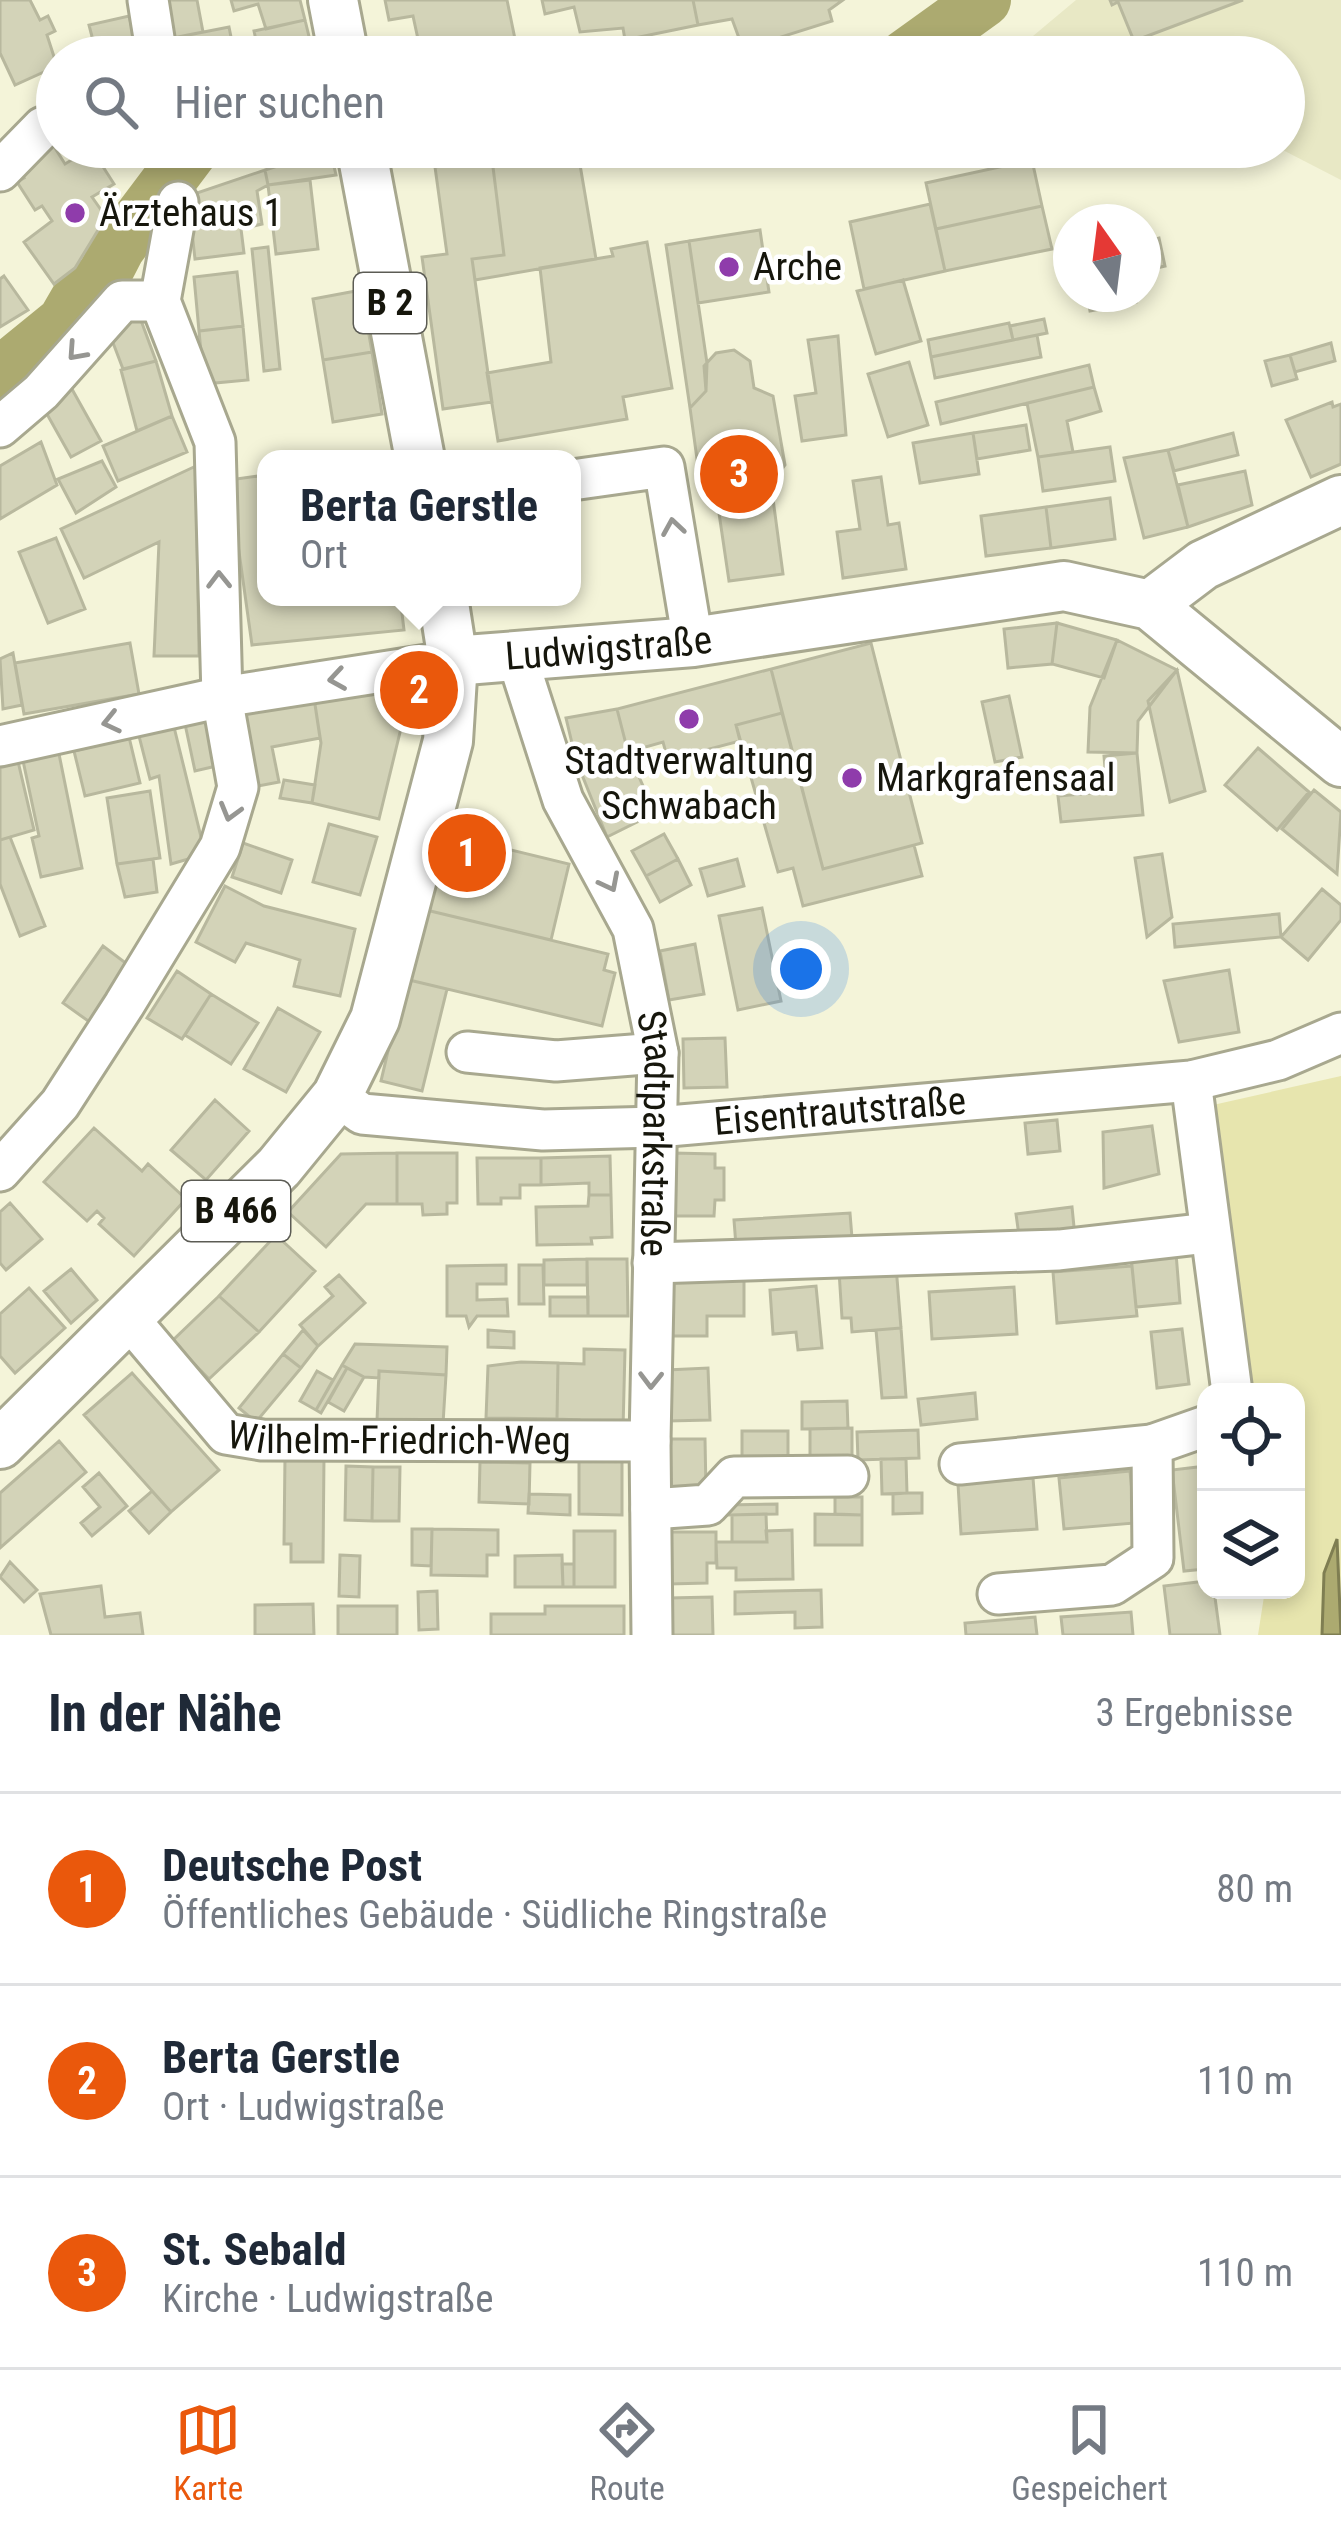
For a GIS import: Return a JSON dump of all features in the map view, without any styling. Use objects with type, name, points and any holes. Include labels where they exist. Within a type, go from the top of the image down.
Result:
[{"type":"main road","points":[[333,0],[340,36]]},
{"type":"main road","name":"B 2","points":[[365,168],[418,450]]},
{"type":"main road","points":[[1341,500],[1203,565],[1150,605],[1341,762]]},
{"type":"main road","name":"Ludwigstraße","points":[[452,661],[518,660],[693,642],[1064,586],[1150,605]]},
{"type":"main road","points":[[444,606],[452,661]]},
{"type":"main road","name":"B 466","points":[[0,1444],[279,1168],[337,1096],[375,1019],[448,741],[452,661]]},
{"type":"street","points":[[148,0],[154,36]]},
{"type":"street","points":[[0,171],[36,134]]},
{"type":"street","points":[[0,1171],[60,1104],[220,847],[238,787],[222,697],[215,442],[160,301],[178,202]]},
{"type":"street","points":[[0,427],[41,392],[122,301],[160,301]]},
{"type":"street","points":[[581,479],[664,467],[693,642]]},
{"type":"street","name":"Stadtparkstraße","points":[[518,660],[563,800],[633,929],[658,1053],[650,1441],[652,1635]]},
{"type":"street","name":"Ludwigstraße","points":[[0,746],[222,697],[452,661]]},
{"type":"street","name":"Eisentrautstraße","points":[[337,1096],[362,1114],[543,1130],[657,1127],[1191,1082],[1278,1060],[1341,1033]]},
{"type":"street","points":[[467,1052],[556,1061],[658,1053]]},
{"type":"street","points":[[1191,1082],[1231,1383]]},
{"type":"street","points":[[653,1263],[1059,1250],[1208,1233]]},
{"type":"street","name":"Wilhelm-Friedrich-Weg","points":[[129,1319],[226,1434],[262,1440],[650,1441]]},
{"type":"street","points":[[960,1463],[1152,1445],[1197,1429]]},
{"type":"street","points":[[998,1594],[1112,1585],[1153,1558],[1152,1445]]},
{"type":"street","points":[[651,1509],[708,1505],[734,1477],[848,1476]]},
{"type":"shaded area","points":[[1076,0],[1341,0],[1341,180],[1305,161],[1305,36],[1033,36]]},
{"type":"shaded area","points":[[1341,1076],[1341,1635],[1258,1635],[1264,1599],[1305,1599],[1305,1383],[1253,1383],[1218,1238],[1213,1105]]},
{"type":"shaded area","points":[[1337,1539],[1341,1635],[1322,1635],[1324,1573]]},
{"type":"building","points":[[0,0],[30,0],[40,20],[48,16],[55,31],[36,36],[36,76],[15,85],[0,53]]},
{"type":"building","points":[[155,0],[197,0],[203,32],[162,36]]},
{"type":"building","points":[[231,0],[300,0],[305,20],[266,29],[258,4],[234,11]]},
{"type":"building","points":[[385,0],[507,0],[514,36],[417,36],[413,16],[389,20]]},
{"type":"building","points":[[542,0],[693,0],[698,25],[624,36],[623,28],[580,32],[574,7],[545,14]]},
{"type":"building","points":[[693,0],[843,0],[829,10],[832,21],[784,36],[738,36],[732,19],[698,25]]},
{"type":"building","points":[[1110,0],[1243,0],[1147,36],[1132,36],[1118,2],[1112,5]]},
{"type":"building","points":[[129,16],[134,36],[92,36],[89,25]]},
{"type":"building","points":[[305,20],[309,36],[255,36],[254,31]]},
{"type":"building","points":[[229,27],[231,36],[183,36]]},
{"type":"building","name":"Ärztehaus 1","points":[[36,149],[36,168],[104,168],[114,184],[92,197],[106,217],[75,268],[54,284],[24,242],[52,221],[42,206],[35,210],[17,182],[24,178],[14,163]]},
{"type":"building","points":[[334,168],[336,175],[268,185],[265,170]]},
{"type":"building","points":[[435,168],[493,168],[504,255],[472,259],[492,402],[443,409],[422,257],[447,254]]},
{"type":"building","points":[[493,168],[581,168],[596,259],[475,280],[472,259],[504,255]]},
{"type":"building","points":[[995,168],[1034,168],[1042,206],[936,229],[926,183]]},
{"type":"building","points":[[265,170],[268,185],[257,191],[262,224],[241,229],[244,253],[195,259],[188,196]]},
{"type":"building","points":[[310,180],[318,249],[276,254],[268,185]]},
{"type":"building","points":[[930,204],[945,271],[864,289],[850,222]]},
{"type":"building","points":[[1042,206],[1052,249],[945,271],[936,229]]},
{"type":"building","name":"Arche","points":[[760,230],[769,292],[698,303],[689,241]]},
{"type":"building","points":[[689,241],[707,363],[706,391],[690,408],[666,245]]},
{"type":"building","points":[[647,242],[672,388],[623,397],[627,419],[498,441],[487,373],[551,362],[540,268],[613,256],[611,249]]},
{"type":"building","points":[[268,247],[280,369],[264,371],[252,249]]},
{"type":"building","points":[[237,272],[243,326],[199,331],[194,277]]},
{"type":"building","points":[[4,276],[28,310],[0,327],[0,279]]},
{"type":"building","points":[[903,280],[921,341],[876,354],[857,291]]},
{"type":"building","points":[[361,290],[372,352],[323,360],[313,299]]},
{"type":"building","points":[[139,315],[156,361],[123,369],[107,327]]},
{"type":"building","points":[[1044,319],[1047,333],[1013,340],[1010,326]]},
{"type":"building","points":[[1009,323],[1013,340],[931,357],[928,340]]},
{"type":"building","points":[[243,326],[248,380],[204,384],[199,331]]},
{"type":"building","points":[[1037,335],[1041,357],[935,378],[931,357]]},
{"type":"building","points":[[838,336],[846,435],[802,441],[795,396],[816,393],[808,340]]},
{"type":"building","points":[[1331,343],[1335,361],[1295,372],[1290,355]]},
{"type":"building","points":[[734,350],[750,361],[754,388],[773,396],[785,465],[771,484],[783,574],[729,581],[715,486],[701,488],[690,408],[706,391],[704,366],[716,353]]},
{"type":"building","points":[[372,352],[382,414],[333,422],[323,360]]},
{"type":"building","points":[[1290,355],[1297,379],[1272,386],[1265,361]]},
{"type":"building","points":[[156,361],[172,416],[137,431],[121,370]]},
{"type":"building","points":[[909,362],[928,425],[888,437],[868,374]]},
{"type":"building","points":[[1089,365],[1094,387],[941,424],[936,402]]},
{"type":"building","points":[[68,382],[101,441],[71,457],[43,407]]},
{"type":"building","points":[[1094,387],[1101,411],[1067,421],[1073,452],[1038,457],[1027,403]]},
{"type":"building","points":[[1332,402],[1333,407],[1341,404],[1341,464],[1311,477],[1286,420]]},
{"type":"building","points":[[172,416],[187,452],[118,481],[103,446]]},
{"type":"building","points":[[1026,425],[1030,450],[977,459],[973,433]]},
{"type":"building","points":[[973,433],[979,474],[920,483],[913,443]]},
{"type":"building","points":[[1233,433],[1238,455],[1174,471],[1168,450]]},
{"type":"building","points":[[41,442],[57,485],[0,519],[0,466]]},
{"type":"building","points":[[1110,447],[1115,481],[1043,491],[1038,457]]},
{"type":"building","points":[[1168,450],[1188,527],[1144,538],[1124,458]]},
{"type":"building","points":[[102,461],[116,487],[76,513],[58,479]]},
{"type":"building","points":[[196,466],[199,656],[154,656],[159,542],[84,578],[61,529]]},
{"type":"building","points":[[1245,471],[1252,505],[1188,527],[1178,485]]},
{"type":"building","points":[[257,476],[257,606],[401,606],[404,630],[252,645],[229,480]]},
{"type":"building","points":[[881,477],[888,525],[899,523],[906,569],[843,578],[837,532],[860,529],[853,481]]},
{"type":"building","points":[[1110,498],[1115,539],[1051,548],[1046,507]]},
{"type":"building","points":[[1046,507],[1051,548],[986,556],[981,516]]},
{"type":"building","points":[[56,538],[85,609],[48,623],[19,552]]},
{"type":"building","points":[[1057,623],[1052,664],[1008,668],[1004,629]]},
{"type":"building","points":[[1057,623],[1117,640],[1104,678],[1052,664]]},
{"type":"building","points":[[1117,640],[1177,670],[1138,721],[1137,753],[1088,752],[1090,707]]},
{"type":"building","points":[[130,643],[139,694],[24,714],[15,663]]},
{"type":"building","name":"Markgrafensaal","points":[[871,643],[922,843],[823,869],[771,669]]},
{"type":"building","points":[[13,653],[22,705],[3,709],[0,659]]},
{"type":"building","name":"Stadtverwaltung Schwabach","points":[[771,669],[782,713],[736,725],[740,741],[668,760],[663,742],[628,752],[617,709]]},
{"type":"building","points":[[1177,670],[1205,791],[1170,802],[1148,701]]},
{"type":"building","points":[[411,687],[379,819],[312,803],[321,743],[314,698]]},
{"type":"building","points":[[1009,696],[1022,757],[995,762],[982,702]]},
{"type":"building","points":[[314,698],[320,738],[272,747],[279,782],[248,788],[234,712]]},
{"type":"building","points":[[617,709],[628,752],[655,813],[607,837],[576,760],[566,718]]},
{"type":"building","points":[[782,713],[823,869],[914,845],[922,876],[803,906],[793,868],[778,872],[736,725]]},
{"type":"building","points":[[215,718],[225,764],[195,771],[185,724]]},
{"type":"building","points":[[174,727],[202,841],[192,858],[171,864],[159,776],[150,779],[139,736]]},
{"type":"building","points":[[129,737],[140,783],[85,796],[74,751]]},
{"type":"building","points":[[1258,748],[1309,792],[1277,830],[1225,785]]},
{"type":"building","points":[[58,749],[82,868],[41,877],[32,838],[39,836],[22,756]]},
{"type":"building","points":[[1137,753],[1143,815],[1061,822],[1058,796],[1107,792],[1104,756]]},
{"type":"building","points":[[17,757],[34,830],[0,840],[0,761]]},
{"type":"building","points":[[284,780],[315,785],[312,803],[280,798]]},
{"type":"building","points":[[1314,790],[1341,812],[1337,874],[1282,829]]},
{"type":"building","points":[[150,791],[160,858],[117,864],[107,798]]},
{"type":"building","points":[[329,824],[377,837],[360,895],[313,882]]},
{"type":"building","points":[[441,833],[569,864],[551,940],[422,909]]},
{"type":"building","points":[[664,834],[678,859],[646,876],[632,851]]},
{"type":"building","points":[[10,837],[45,926],[20,936],[0,884],[0,840]]},
{"type":"building","points":[[243,843],[292,860],[281,893],[232,877]]},
{"type":"building","points":[[1162,854],[1172,917],[1147,937],[1135,858]]},
{"type":"building","points":[[153,859],[157,892],[125,897],[117,864]]},
{"type":"building","points":[[678,859],[691,885],[660,902],[646,876]]},
{"type":"building","points":[[737,859],[744,886],[708,896],[700,869]]},
{"type":"building","points":[[225,886],[264,906],[355,929],[340,996],[294,986],[300,960],[246,943],[235,962],[196,942]]},
{"type":"building","points":[[1322,889],[1341,905],[1341,920],[1308,960],[1281,937]]},
{"type":"building","points":[[762,908],[781,1001],[738,1010],[719,916]]},
{"type":"building","points":[[422,909],[608,954],[604,970],[615,973],[602,1026],[405,979]]},
{"type":"building","points":[[1279,914],[1281,937],[1175,947],[1173,924]]},
{"type":"building","points":[[695,944],[704,994],[669,1000],[660,951]]},
{"type":"building","points":[[103,946],[131,967],[91,1023],[63,1003]]},
{"type":"building","points":[[1229,970],[1239,1032],[1179,1042],[1164,981]]},
{"type":"building","points":[[177,971],[211,994],[182,1039],[147,1018]]},
{"type":"building","points":[[405,979],[447,989],[422,1091],[381,1081]]},
{"type":"building","points":[[211,994],[258,1023],[231,1064],[185,1035]]},
{"type":"building","points":[[278,1008],[320,1032],[286,1092],[244,1069]]},
{"type":"building","points":[[725,1038],[727,1087],[684,1088],[683,1039]]},
{"type":"building","points":[[215,1100],[249,1131],[206,1180],[171,1150]]},
{"type":"building","points":[[1057,1120],[1060,1151],[1028,1154],[1025,1123]]},
{"type":"building","points":[[1152,1126],[1159,1174],[1104,1188],[1103,1132]]},
{"type":"building","points":[[94,1128],[142,1171],[148,1164],[186,1199],[134,1256],[99,1224],[104,1218],[97,1211],[87,1221],[44,1182]]},
{"type":"building","points":[[397,1153],[397,1204],[366,1204],[326,1247],[288,1212],[341,1154]]},
{"type":"building","points":[[397,1153],[457,1153],[457,1203],[447,1203],[447,1214],[423,1215],[422,1204],[397,1204]]},
{"type":"building","points":[[673,1153],[715,1154],[715,1168],[724,1168],[724,1200],[715,1200],[714,1216],[672,1216]]},
{"type":"building","points":[[610,1156],[611,1195],[589,1195],[589,1183],[541,1185],[541,1158]]},
{"type":"building","points":[[477,1158],[541,1158],[541,1185],[520,1185],[520,1198],[501,1198],[501,1204],[478,1204]]},
{"type":"building","points":[[589,1195],[611,1195],[612,1237],[591,1238],[592,1244],[537,1245],[536,1207],[588,1206]]},
{"type":"building","points":[[10,1203],[42,1239],[6,1270],[0,1263],[0,1212]]},
{"type":"building","points":[[1072,1207],[1075,1237],[1020,1243],[1016,1214]]},
{"type":"building","points":[[850,1213],[852,1238],[736,1246],[734,1220]]},
{"type":"building","points":[[276,1235],[315,1271],[259,1332],[219,1296]]},
{"type":"building","points":[[1176,1253],[1180,1303],[1136,1307],[1131,1257]]},
{"type":"building","points":[[587,1259],[627,1259],[628,1316],[588,1316]]},
{"type":"building","points":[[587,1259],[587,1285],[544,1285],[544,1260]]},
{"type":"building","points":[[506,1265],[506,1284],[477,1284],[477,1300],[507,1299],[508,1316],[477,1316],[469,1327],[466,1316],[447,1316],[447,1266]]},
{"type":"building","points":[[519,1265],[543,1265],[544,1304],[519,1304]]},
{"type":"building","points":[[896,1266],[901,1328],[852,1332],[851,1318],[842,1318],[839,1271]]},
{"type":"building","points":[[1132,1266],[1137,1316],[1057,1323],[1053,1272]]},
{"type":"building","points":[[71,1269],[97,1300],[71,1323],[44,1291]]},
{"type":"building","points":[[339,1275],[365,1303],[318,1346],[300,1325],[333,1296],[325,1287]]},
{"type":"building","points":[[744,1275],[744,1316],[707,1316],[707,1336],[667,1336],[666,1276]]},
{"type":"building","points":[[816,1286],[822,1348],[798,1350],[796,1332],[773,1334],[770,1290]]},
{"type":"building","points":[[1014,1287],[1017,1334],[932,1339],[929,1292]]},
{"type":"building","points":[[29,1288],[65,1328],[15,1373],[0,1356],[0,1314]]},
{"type":"building","points":[[219,1296],[259,1332],[209,1379],[172,1341]]},
{"type":"building","points":[[550,1297],[588,1297],[588,1316],[550,1316]]},
{"type":"building","points":[[901,1328],[906,1397],[882,1398],[876,1330]]},
{"type":"building","points":[[1182,1329],[1189,1384],[1157,1388],[1151,1332]]},
{"type":"building","points":[[303,1330],[318,1346],[301,1368],[283,1354]]},
{"type":"building","points":[[488,1330],[514,1332],[514,1348],[488,1347]]},
{"type":"building","points":[[355,1344],[447,1347],[446,1375],[379,1371],[379,1378],[364,1377],[342,1365]]},
{"type":"building","points":[[584,1349],[625,1350],[623,1429],[579,1428],[579,1420],[557,1419],[558,1363],[584,1364]]},
{"type":"building","points":[[283,1354],[301,1368],[256,1422],[239,1408]]},
{"type":"building","points":[[558,1363],[557,1419],[486,1418],[488,1366]]},
{"type":"building","points":[[342,1365],[347,1368],[321,1413],[316,1410]]},
{"type":"building","points":[[347,1368],[364,1377],[344,1411],[328,1402]]},
{"type":"building","points":[[708,1368],[710,1420],[668,1421],[667,1370]]},
{"type":"building","points":[[317,1371],[333,1380],[316,1410],[300,1401]]},
{"type":"building","points":[[379,1371],[446,1375],[443,1424],[377,1421]]},
{"type":"building","points":[[132,1373],[219,1470],[171,1512],[84,1415]]},
{"type":"building","points":[[975,1393],[977,1419],[921,1425],[918,1399]]},
{"type":"building","points":[[847,1401],[848,1428],[802,1429],[802,1402]]},
{"type":"building","points":[[852,1428],[852,1460],[810,1459],[810,1429]]},
{"type":"building","points":[[918,1430],[919,1458],[858,1460],[857,1432]]},
{"type":"building","points":[[742,1431],[788,1431],[788,1458],[742,1457]]},
{"type":"building","points":[[666,1439],[705,1439],[706,1491],[667,1492]]},
{"type":"building","points":[[59,1441],[86,1472],[0,1548],[0,1493]]},
{"type":"building","points":[[285,1456],[324,1456],[323,1562],[291,1562],[291,1544],[284,1544]]},
{"type":"building","points":[[881,1459],[906,1459],[907,1493],[882,1494]]},
{"type":"building","points":[[579,1460],[622,1460],[622,1515],[579,1514]]},
{"type":"building","points":[[480,1462],[530,1463],[529,1504],[479,1502]]},
{"type":"building","points":[[346,1466],[373,1467],[372,1521],[345,1520]]},
{"type":"building","points":[[373,1467],[400,1467],[399,1521],[372,1521]]},
{"type":"building","points":[[1197,1467],[1197,1570],[1184,1571],[1172,1470]]},
{"type":"building","points":[[1130,1471],[1135,1523],[1064,1529],[1059,1478]]},
{"type":"building","points":[[99,1473],[127,1506],[92,1536],[81,1523],[100,1507],[83,1487]]},
{"type":"building","points":[[1033,1478],[1037,1529],[961,1534],[958,1484]]},
{"type":"building","points":[[152,1491],[171,1512],[149,1533],[129,1511]]},
{"type":"building","points":[[922,1493],[922,1513],[893,1514],[893,1494]]},
{"type":"building","points":[[529,1494],[570,1495],[570,1515],[528,1513]]},
{"type":"building","points":[[835,1497],[862,1497],[862,1515],[835,1514]]},
{"type":"building","points":[[777,1504],[777,1514],[728,1515],[727,1505]]},
{"type":"building","points":[[766,1514],[767,1542],[732,1542],[732,1515]]},
{"type":"building","points":[[815,1514],[862,1515],[862,1545],[815,1545]]},
{"type":"building","points":[[412,1529],[432,1529],[431,1566],[412,1565]]},
{"type":"building","points":[[432,1529],[498,1530],[498,1555],[487,1555],[487,1576],[431,1575]]},
{"type":"building","points":[[792,1530],[793,1579],[736,1580],[736,1568],[717,1568],[716,1542],[767,1542],[766,1531]]},
{"type":"building","points":[[574,1531],[615,1531],[615,1587],[574,1587]]},
{"type":"building","points":[[669,1532],[716,1532],[716,1563],[707,1563],[707,1583],[669,1584]]},
{"type":"building","points":[[340,1555],[360,1556],[359,1597],[339,1596]]},
{"type":"building","points":[[562,1555],[563,1587],[515,1587],[515,1556]]},
{"type":"building","points":[[10,1562],[37,1590],[24,1602],[0,1577]]},
{"type":"building","points":[[562,1564],[574,1564],[574,1587],[563,1587]]},
{"type":"building","points":[[1197,1582],[1197,1599],[1215,1599],[1220,1635],[1170,1635],[1164,1586]]},
{"type":"building","points":[[101,1586],[105,1617],[140,1613],[143,1635],[51,1635],[40,1594]]},
{"type":"building","points":[[821,1590],[822,1627],[795,1628],[795,1612],[735,1614],[735,1592]]},
{"type":"building","points":[[437,1591],[438,1629],[419,1630],[418,1592]]},
{"type":"building","points":[[712,1597],[713,1635],[669,1635],[669,1598]]},
{"type":"building","points":[[313,1604],[314,1635],[255,1635],[255,1605]]},
{"type":"building","points":[[338,1606],[397,1606],[397,1635],[338,1635]]},
{"type":"building","points":[[545,1606],[624,1606],[624,1635],[491,1635],[491,1614],[545,1614]]},
{"type":"building","points":[[1131,1612],[1133,1635],[1063,1635],[1061,1617]]},
{"type":"building","points":[[1035,1617],[1037,1635],[966,1635],[965,1623]]},
{"type":"waterway","points":[[934,36],[984,0]]},
{"type":"waterway","points":[[0,374],[64,322],[82,291],[102,279],[118,248],[178,168]]},
{"type":"place","name":"Ärztehaus 1","points":[[75,213]]},
{"type":"place","name":"Arche","points":[[729,267]]},
{"type":"place","name":"St. Sebald","points":[[739,474]]},
{"type":"place","name":"Berta Gerstle","points":[[419,690]]},
{"type":"place","name":"Stadtverwaltung Schwabach","points":[[689,719]]},
{"type":"place","name":"Markgrafensaal","points":[[852,778]]},
{"type":"place","name":"Deutsche Post","points":[[467,853]]}]
